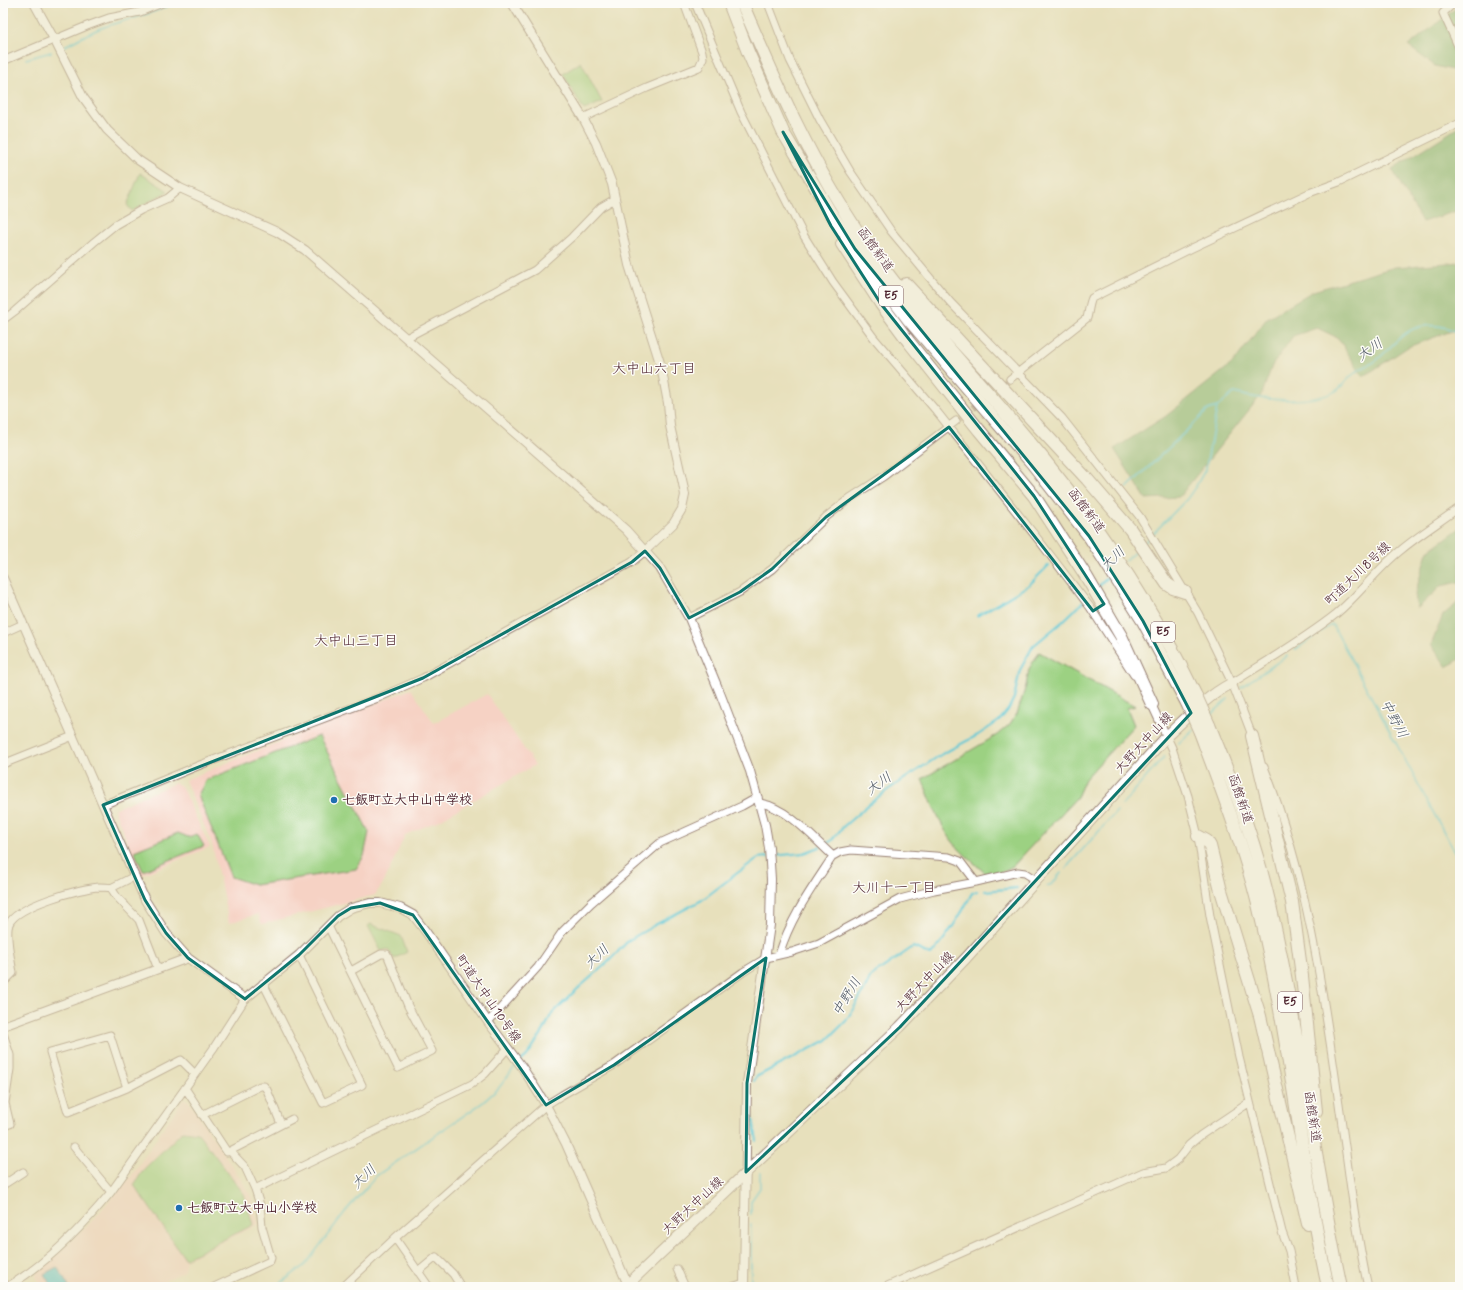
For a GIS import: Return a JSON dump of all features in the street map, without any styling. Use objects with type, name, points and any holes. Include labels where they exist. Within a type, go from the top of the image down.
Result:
[{"type":"highway","name":"函館新道","points":[[729,3],[748,52],[783,132],[809,177],[855,249],[910,320],[1036,469],[1070,512],[1103,557],[1191,699]]},
{"type":"highway","name":"函館新道","points":[[742,3],[790,111],[839,203],[865,242],[918,313],[1041,455],[1111,548],[1168,640],[1191,699],[1241,808],[1259,862],[1269,901],[1293,1019],[1328,1226],[1340,1287]]},
{"type":"highway","points":[[783,132],[806,180],[831,226],[881,304],[909,342],[979,430],[1034,496],[1086,576],[1121,636],[1152,704]]},
{"type":"highway","points":[[839,203],[913,293],[1088,479],[1130,529],[1167,584],[1173,588],[1185,592]]},
{"type":"highway","name":"函館新道","points":[[1204,728],[1258,904],[1272,970],[1327,1287]]},
{"type":"highway","points":[[1252,736],[1292,902],[1302,976],[1328,1226]]},
{"type":"highway","points":[[1198,836],[1207,841],[1210,846],[1220,887],[1260,1016],[1308,1224],[1327,1287]]},
{"type":"main road","name":"大野大中山線","points":[[626,1286],[900,1027],[966,958],[1167,736],[1195,709],[1232,682]]},
{"type":"street","points":[[34,3],[83,97],[107,130],[138,160],[180,188],[288,238],[320,263],[626,530],[660,568],[689,618],[750,771],[759,800],[769,848],[770,863],[772,898],[770,925],[747,1083],[744,1285],[732,1287]]},
{"type":"street","points":[[3,60],[104,20],[140,12],[162,3]]},
{"type":"street","points":[[103,805],[200,765],[378,698],[423,678],[632,562],[646,551],[673,524],[682,509],[685,495],[670,426],[668,403],[661,366],[629,265],[612,184],[596,143],[583,118],[512,3]]},
{"type":"street","points":[[583,118],[647,88],[699,67],[703,58],[702,52],[684,3]]},
{"type":"street","points":[[695,3],[741,112],[808,242],[833,282],[874,338],[949,427],[1075,587],[1152,704],[1167,736],[1179,766],[1198,836],[1210,916],[1239,1057],[1282,1232],[1289,1251],[1296,1287]]},
{"type":"street","points":[[768,3],[790,60],[820,120],[867,198],[891,232],[950,302],[1062,418],[1140,517],[1198,613],[1232,682],[1288,831],[1307,908],[1322,986],[1353,1205],[1368,1287]]},
{"type":"street","points":[[1454,3],[1443,13],[1460,50]]},
{"type":"street","points":[[1010,379],[1087,318],[1090,311],[1089,303],[1092,298],[1190,249],[1309,193],[1339,182],[1460,123]]},
{"type":"street","points":[[3,320],[94,242],[115,226],[141,210],[168,198],[180,188]]},
{"type":"street","points":[[406,338],[535,270],[572,237],[601,207],[615,199]]},
{"type":"street","points":[[689,618],[740,592],[772,569],[826,517],[850,498],[884,476],[956,421]]},
{"type":"street","name":"町道大川8号線","points":[[1232,682],[1286,649],[1334,615],[1401,550],[1460,508]]},
{"type":"street","points":[[3,578],[5,589],[23,624],[154,916],[166,933],[188,958],[245,999],[213,1049],[111,1192],[93,1213],[50,1254],[20,1279],[7,1287]]},
{"type":"street","points":[[3,632],[23,624]]},
{"type":"street","points":[[3,764],[73,736]]},
{"type":"street","points":[[488,1022],[533,973],[562,932],[592,903],[660,843],[742,806],[759,800],[782,811],[833,856]]},
{"type":"street","points":[[779,955],[788,929],[798,910],[833,856],[840,852],[851,850],[949,857],[960,861],[976,882]]},
{"type":"street","points":[[343,1287],[395,1238],[546,1105],[562,1094],[614,1065],[743,972],[766,958],[819,943],[900,898],[1018,872],[1025,873],[1036,880]]},
{"type":"street","points":[[3,983],[13,973],[7,929],[10,921],[16,916],[37,904],[53,898],[98,887],[111,888],[135,876]]},
{"type":"street","points":[[111,888],[117,897],[139,920],[158,969]]},
{"type":"street","name":"町道大中山10号線","points":[[245,999],[299,955],[338,916],[351,908],[370,903],[390,904],[408,911],[426,932],[488,1022],[522,1067],[546,1105],[566,1144],[626,1286]]},
{"type":"street","points":[[328,926],[398,1068],[432,1051],[408,1006],[387,954],[381,954],[351,971]]},
{"type":"street","points":[[263,983],[323,1103],[362,1085],[299,955]]},
{"type":"street","points":[[3,1026],[188,958]]},
{"type":"street","points":[[3,1033],[11,1063],[5,1103],[10,1124],[3,1126]]},
{"type":"street","points":[[127,1088],[110,1035],[50,1052],[68,1112],[127,1088],[181,1060],[195,1074]]},
{"type":"street","points":[[255,1189],[472,1084],[510,1051]]},
{"type":"street","points":[[202,1114],[260,1086],[264,1086],[268,1090],[281,1124]]},
{"type":"street","points":[[185,1088],[227,1152],[230,1151],[245,1167],[255,1189],[260,1205],[262,1227],[271,1258],[270,1261],[214,1287]]},
{"type":"street","points":[[885,1287],[1143,1172],[1166,1168],[1178,1159],[1188,1145],[1250,1102]]},
{"type":"street","points":[[230,1151],[292,1119]]},
{"type":"street","points":[[74,1147],[111,1192]]},
{"type":"street","points":[[3,1184],[23,1172]]},
{"type":"street","points":[[395,1238],[429,1287]]},
{"type":"street","points":[[418,1272],[436,1257],[452,1274],[461,1287]]},
{"type":"street","points":[[677,1269],[685,1287]]},
{"type":"highlighted area","points":[[783,132],[855,249],[1089,536],[1143,621],[1191,713],[900,1027],[746,1172],[747,1083],[766,958],[614,1065],[546,1105],[413,915],[380,903],[351,908],[338,916],[299,955],[245,999],[188,958],[166,933],[145,900],[103,805],[423,678],[632,562],[645,551],[660,568],[689,618],[740,592],[772,569],[826,517],[949,427],[1093,611],[1104,604],[1034,496],[881,304],[831,226]]},
{"type":"shaded area","name":"七飯町立大中山中学校","points":[[411,689],[434,723],[487,694],[535,765],[440,820],[405,835],[384,882],[375,895],[262,924],[258,914],[229,923],[212,844],[185,780]]},
{"type":"shaded area","points":[[175,783],[181,786],[210,847],[141,875],[114,809]]},
{"type":"shaded area","name":"七飯町立大中山小学校","points":[[183,1099],[188,1100],[250,1193],[259,1224],[186,1260],[184,1271],[154,1287],[42,1287],[35,1275],[89,1224],[132,1175]]},
{"type":"green space","points":[[1460,5],[1460,72],[1435,66],[1408,46]]},
{"type":"green space","points":[[581,62],[602,102],[584,110],[563,74]]},
{"type":"green space","points":[[1460,126],[1460,210],[1422,222],[1392,169]]},
{"type":"green space","points":[[140,173],[168,191],[132,211],[127,205]]},
{"type":"green space","points":[[1460,262],[1460,328],[1408,347],[1363,377],[1338,338],[1317,328],[1293,336],[1272,366],[1262,394],[1179,497],[1146,499],[1114,449],[1166,416],[1234,362],[1267,318],[1313,291],[1395,267]]},
{"type":"green space","points":[[1460,528],[1460,582],[1441,586],[1417,609],[1415,594],[1427,552]]},
{"type":"green space","points":[[1460,601],[1460,659],[1447,667],[1431,645],[1443,615]]},
{"type":"green space","points":[[1039,652],[1135,706],[1127,708],[1134,725],[1085,779],[1077,797],[1013,866],[1000,873],[987,875],[952,841],[937,815],[922,779],[997,735],[1009,725],[1017,714],[1026,686],[1029,669]]},
{"type":"green space","points":[[319,736],[369,832],[364,856],[356,869],[255,885],[231,877],[198,795],[206,780]]},
{"type":"green space","points":[[178,833],[188,837],[197,834],[204,846],[143,871],[134,851]]},
{"type":"green space","points":[[370,924],[401,936],[407,952],[394,959],[388,949],[381,951],[368,926]]},
{"type":"green space","points":[[183,1131],[198,1133],[244,1194],[253,1225],[185,1259],[134,1185],[144,1169]]},
{"type":"water","points":[[57,1267],[69,1287],[52,1287],[44,1274]]},
{"type":"waterway","points":[[65,46],[99,29],[175,3]]},
{"type":"waterway","points":[[26,59],[51,52]]},
{"type":"waterway","name":"大川","points":[[1144,543],[1187,499],[1196,486],[1206,468],[1217,407],[1234,393],[1258,398],[1286,400],[1300,400],[1326,395],[1336,391],[1356,372],[1377,360],[1403,335],[1418,327],[1440,326],[1460,333]]},
{"type":"waterway","points":[[1127,488],[1208,410],[1217,407]]},
{"type":"waterway","name":"大川","points":[[1125,561],[1138,549]]},
{"type":"waterway","points":[[977,616],[1029,585],[1049,565]]},
{"type":"waterway","name":"大川","points":[[1097,588],[1110,575]]},
{"type":"waterway","name":"大川","points":[[824,845],[831,841],[844,826],[868,805],[889,789],[942,754],[978,735],[999,721],[1008,710],[1014,698],[1020,670],[1033,646],[1083,602]]},
{"type":"waterway","name":"中野川","points":[[1295,650],[1332,624],[1460,862]]},
{"type":"waterway","name":"中野川","points":[[1241,687],[1287,656]]},
{"type":"waterway","name":"中野川","points":[[1210,716],[1228,699]]},
{"type":"waterway","name":"中野川","points":[[1179,743],[1194,729]]},
{"type":"waterway","name":"中野川","points":[[1122,805],[1165,756]]},
{"type":"waterway","name":"中野川","points":[[1066,868],[1117,811]]},
{"type":"waterway","name":"大川","points":[[772,856],[804,853],[820,847]]},
{"type":"waterway","name":"大川","points":[[520,1062],[527,1056],[544,1030],[551,1015],[607,963],[629,940],[702,900],[758,858],[768,857]]},
{"type":"waterway","name":"中野川","points":[[1047,886],[1052,884],[1061,873]]},
{"type":"waterway","name":"中野川","points":[[985,891],[1017,888]]},
{"type":"waterway","name":"中野川","points":[[754,1081],[756,1077],[827,1040],[846,1021],[871,976],[913,947],[931,955],[954,925],[972,893],[977,891]]},
{"type":"waterway","name":"大川","points":[[272,1287],[281,1283],[305,1265],[345,1212],[376,1176],[482,1103],[498,1089],[517,1064]]},
{"type":"waterway","name":"中野川","points":[[752,1114],[757,1141]]},
{"type":"waterway","name":"中野川","points":[[751,1214],[751,1201],[760,1188],[760,1173]]},
{"type":"waterway","name":"中野川","points":[[751,1225],[751,1287]]},
{"type":"tunnel","points":[[956,421],[1010,379]]},
{"type":"place","name":"七飯町立大中山中学校","points":[[334,800]]},
{"type":"place","name":"七飯町立大中山小学校","points":[[179,1208]]},
{"type":"district","name":"大中山六丁目","points":[[654,369]]},
{"type":"district","name":"大中山三丁目","points":[[356,641]]},
{"type":"district","name":"大川十一丁目","points":[[894,888]]}]
